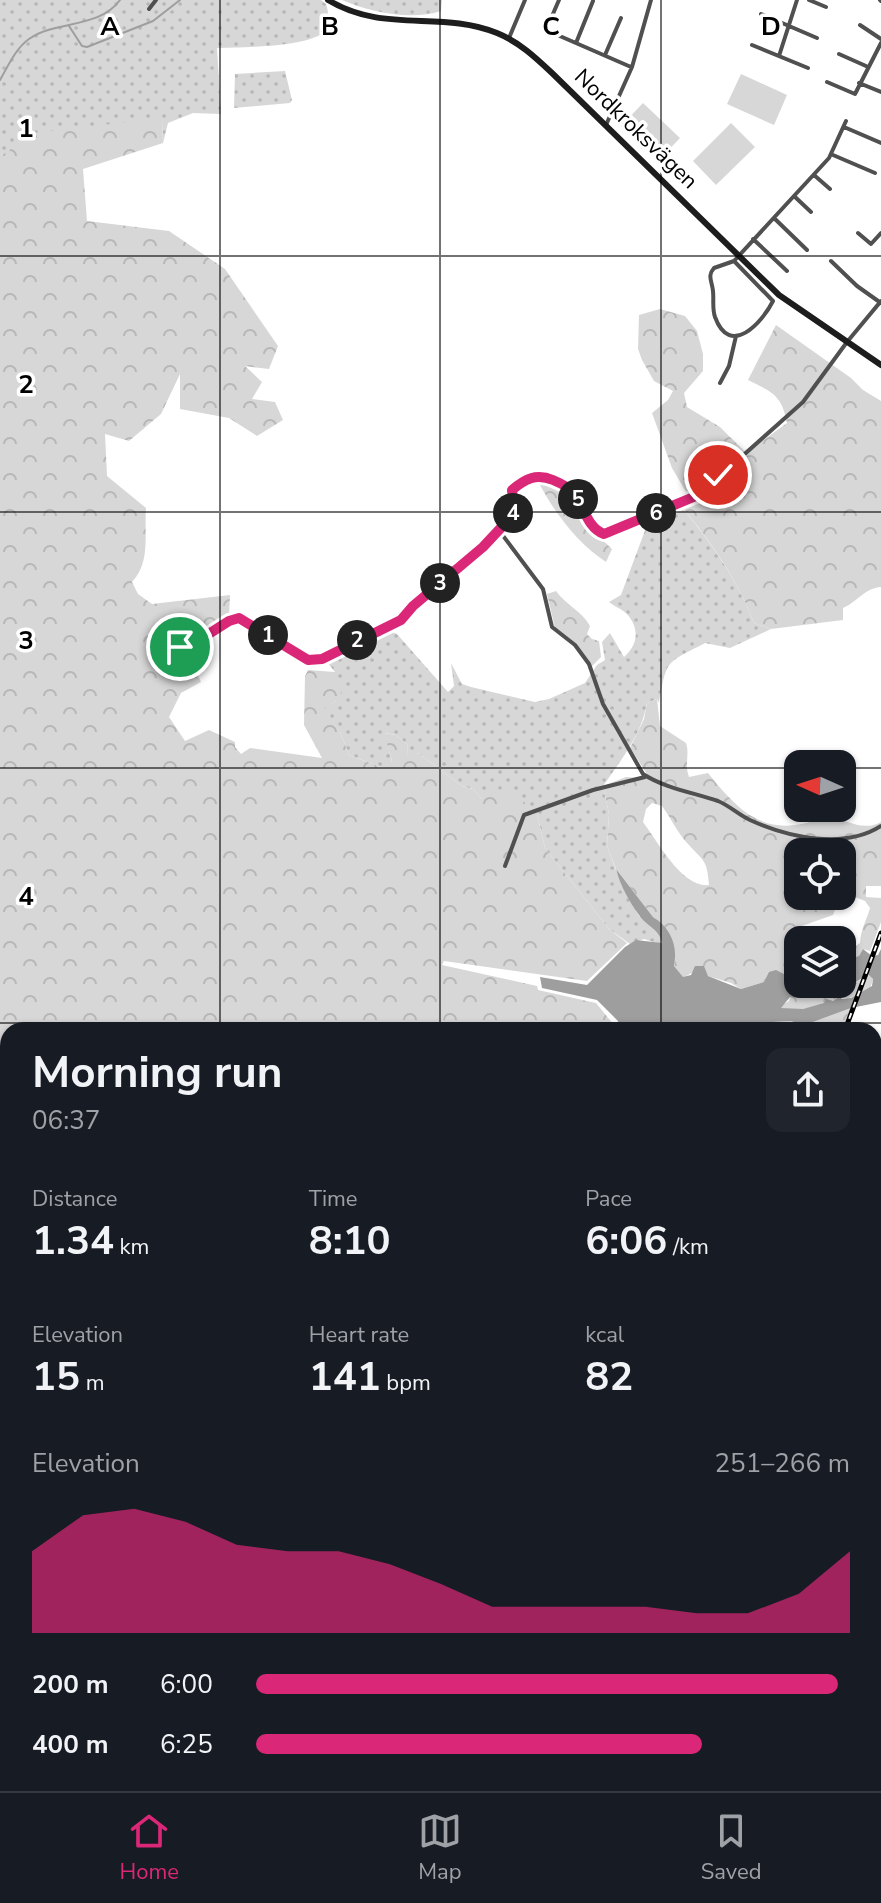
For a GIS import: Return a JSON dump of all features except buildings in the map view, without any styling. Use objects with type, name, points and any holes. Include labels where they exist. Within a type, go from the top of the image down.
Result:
[{"type":"street","points":[[149,9],[156,0]]},
{"type":"street","points":[[509,39],[525,0]]},
{"type":"street","points":[[559,0],[546,30],[632,67]]},
{"type":"street","points":[[606,126],[632,67],[651,0]]},
{"type":"street","points":[[779,56],[797,0]]},
{"type":"street","points":[[809,0],[826,7]]},
{"type":"street","name":"Nordkroksvägen","points":[[331,1],[379,19],[461,24],[493,31],[509,39],[535,57],[736,258],[784,299],[881,365]]},
{"type":"street","points":[[576,43],[593,1]]},
{"type":"street","points":[[761,14],[817,38]]},
{"type":"street","points":[[605,55],[621,18]]},
{"type":"street","points":[[827,82],[855,94],[881,41],[860,25]]},
{"type":"street","points":[[752,45],[808,68]]},
{"type":"street","points":[[839,54],[867,66]]},
{"type":"street","points":[[859,83],[881,92]]},
{"type":"street","points":[[736,258],[773,301],[752,329],[736,336],[724,330],[717,320],[710,275],[714,268],[736,258],[814,175],[832,154],[845,124],[881,143]]},
{"type":"street","points":[[832,154],[875,173]]},
{"type":"street","points":[[814,175],[830,189]]},
{"type":"street","points":[[794,196],[811,212]]},
{"type":"street","points":[[774,217],[807,250]]},
{"type":"street","points":[[858,233],[871,244],[881,233]]},
{"type":"street","points":[[753,239],[787,271]]},
{"type":"street","points":[[173,641],[185,649],[239,618],[308,660],[322,659],[401,620],[413,606],[483,547],[513,513],[512,490],[539,475],[571,490],[592,526],[604,534],[696,496],[795,411],[881,302],[857,286],[831,261]]},
{"type":"street","points":[[720,383],[729,366],[736,336]]},
{"type":"street","points":[[498,529],[543,589],[552,627],[575,645],[589,664],[603,704],[637,766],[647,777]]},
{"type":"street","points":[[505,866],[524,815],[621,781],[647,777],[726,804],[746,818],[784,833],[836,839],[868,833],[881,826]]},
{"type":"green space","points":[[0,0],[321,0],[326,4],[329,23],[327,29],[308,40],[217,48],[221,114],[193,113],[168,123],[163,143],[162,119],[0,155]]},
{"type":"green space","points":[[342,0],[442,0],[441,11],[404,15],[377,11]]},
{"type":"green space","points":[[285,71],[292,100],[290,103],[234,108],[235,74]]},
{"type":"green space","points":[[741,74],[787,95],[774,125],[727,104]]},
{"type":"green space","points":[[643,103],[680,138],[658,161],[621,126]]},
{"type":"green space","points":[[162,118],[163,143],[83,169],[87,221],[169,231],[225,269],[278,346],[269,369],[245,366],[262,382],[252,399],[275,402],[283,420],[257,436],[229,418],[180,409],[180,374],[161,414],[129,441],[105,434],[107,476],[146,508],[144,557],[132,582],[138,594],[152,604],[230,595],[229,616],[185,646],[201,682],[181,693],[169,717],[185,741],[209,730],[235,742],[241,754],[250,748],[322,758],[304,725],[305,676],[308,670],[335,672],[342,691],[336,701],[325,708],[340,732],[349,755],[383,768],[392,761],[384,733],[396,735],[408,745],[409,757],[418,753],[462,786],[473,789],[482,799],[507,786],[537,814],[545,848],[609,929],[627,943],[587,981],[444,961],[442,965],[596,1003],[612,1022],[0,1022],[0,155],[9,152],[16,135]]},
{"type":"green space","points":[[731,123],[755,147],[716,185],[693,161]]},
{"type":"green space","points":[[660,309],[685,316],[697,331],[703,354],[703,371],[684,393],[687,407],[720,427],[746,453],[787,423],[779,400],[748,380],[776,325],[881,401],[881,587],[870,590],[843,608],[843,620],[771,629],[754,623],[723,562],[682,507],[692,502],[672,468],[652,413],[668,400],[673,391],[654,381],[638,349],[639,315]]},
{"type":"green space","points":[[542,477],[571,493],[588,526],[612,549],[606,562],[575,535],[558,514],[537,479]]},
{"type":"green space","points":[[682,507],[723,562],[754,623],[771,629],[730,648],[705,643],[670,664],[659,703],[657,699],[647,703],[635,737],[603,786],[609,814],[607,846],[622,886],[639,916],[659,932],[662,942],[644,939],[630,944],[609,929],[545,848],[537,814],[482,799],[473,789],[462,786],[418,753],[409,758],[408,745],[396,735],[385,733],[392,762],[383,768],[349,755],[340,732],[324,708],[336,701],[335,672],[326,661],[387,630],[397,634],[448,692],[454,686],[451,663],[462,684],[535,702],[549,699],[585,683],[597,665],[605,660],[602,642],[610,633],[624,657],[632,647],[636,637],[634,625],[625,612],[609,602],[621,595],[647,525],[644,520]]},
{"type":"green space","points":[[556,591],[587,621],[590,626],[587,634],[599,641],[601,657],[591,667],[575,643],[555,628],[547,594]]},
{"type":"green space","points":[[657,699],[660,726],[686,743],[689,777],[708,773],[733,802],[759,820],[790,826],[808,822],[848,822],[868,826],[881,822],[881,886],[866,886],[866,897],[881,898],[881,922],[870,951],[863,949],[856,957],[856,946],[860,943],[870,908],[865,901],[856,897],[856,838],[784,838],[784,910],[835,910],[833,915],[802,926],[784,926],[784,974],[779,972],[764,982],[741,989],[708,976],[703,966],[683,978],[674,966],[674,952],[667,932],[616,869],[607,846],[609,814],[603,786],[626,777],[640,778],[647,774],[630,748],[644,719],[647,703]],"holes":[[[652,803],[662,806],[681,836],[704,862],[709,885],[689,879],[663,852],[643,822],[646,809]]]},
{"type":"green space","points":[[869,974],[873,979],[870,989],[856,995],[856,983]]},
{"type":"green space","points":[[790,998],[836,998],[804,1009],[781,1008]]},
{"type":"green space","points":[[851,1008],[846,1022],[813,1022]]},
{"type":"shaded area","points":[[616,869],[653,917],[669,932],[675,951],[674,966],[683,977],[691,975],[695,966],[704,966],[708,976],[741,989],[764,982],[769,972],[776,970],[784,974],[784,998],[789,998],[781,1008],[803,1009],[824,1003],[826,999],[856,998],[872,986],[873,979],[868,974],[856,982],[856,957],[863,949],[872,956],[878,955],[881,949],[881,1002],[851,1008],[813,1022],[618,1022],[597,1000],[542,988],[540,977],[587,985],[636,940],[662,943],[658,934],[635,910]]},
{"type":"waterway","points":[[0,80],[16,52],[29,39],[52,29],[101,16],[120,0]]},
{"type":"waterway","points":[[69,26],[82,46],[87,47],[153,21],[180,0]]},
{"type":"railway","points":[[848,1022],[881,933]]},
{"type":"route","points":[[180,647],[185,649],[239,618],[308,660],[322,659],[401,620],[413,606],[483,547],[512,516],[512,490],[531,478],[539,475],[568,488],[576,495],[592,526],[604,534],[696,496],[718,475]]}]
